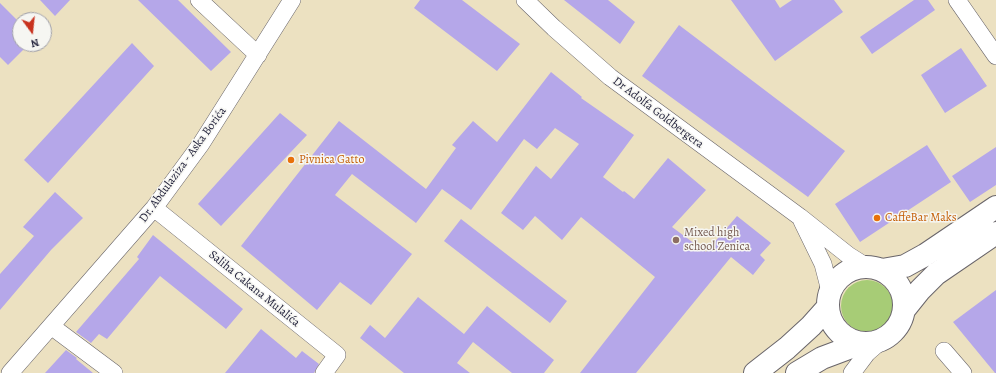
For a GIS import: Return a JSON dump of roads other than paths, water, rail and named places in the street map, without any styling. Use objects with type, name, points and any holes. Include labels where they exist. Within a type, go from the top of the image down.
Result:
[{"type":"main road","points":[[755,373],[806,331],[829,299],[836,281],[845,273],[855,269],[905,266],[925,255],[996,207]]},
{"type":"main road","points":[[904,310],[920,290],[936,274],[996,233]]},
{"type":"main road","points":[[797,373],[829,355],[862,344],[877,342],[895,330],[901,321],[904,310],[902,291],[890,276],[874,269]]},
{"type":"main road","points":[[829,299],[830,318],[835,327],[842,335],[852,341],[862,344]]},
{"type":"street","points":[[199,0],[258,55]]},
{"type":"street","name":"Dr. Abdulaziza - Aska Borića","points":[[10,373],[154,208],[201,144],[292,0]]},
{"type":"street","name":"Dr Adolfa Goldbergera","points":[[525,0],[554,28],[610,77],[800,217],[848,255],[874,269]]},
{"type":"street","points":[[957,0],[996,56]]},
{"type":"street","name":"Saliha Cakana Mulalića","points":[[154,208],[337,355],[324,373]]},
{"type":"street","name":"Dr Adolfa Goldbergera","points":[[800,217],[823,264],[829,299]]},
{"type":"street","points":[[51,326],[114,373]]},
{"type":"street","points":[[829,355],[844,358],[851,373],[867,352],[883,339]]},
{"type":"street","points":[[944,351],[963,373]]},
{"type":"place","name":"Pivnica Gatto","points":[[291,160]]},
{"type":"place","name":"CaffeBar Maks","points":[[877,218]]},
{"type":"place","name":"Mixed high school Zenica","points":[[676,240]]}]
